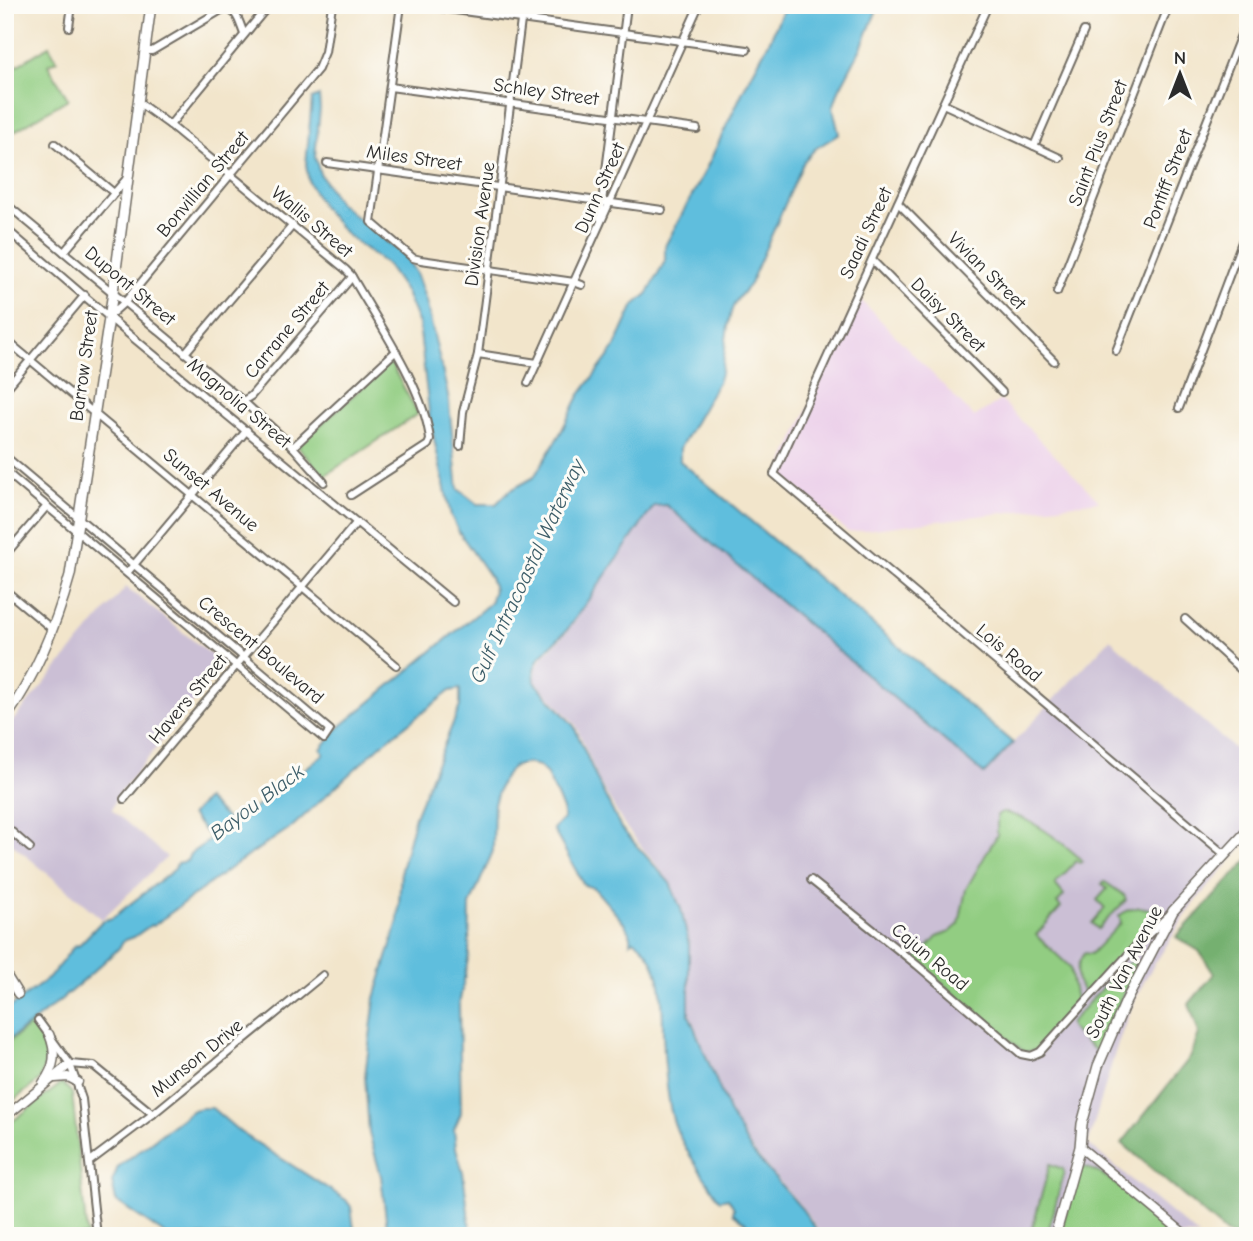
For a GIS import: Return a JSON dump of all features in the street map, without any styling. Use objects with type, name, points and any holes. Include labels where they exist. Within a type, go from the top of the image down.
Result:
[{"type":"main road","name":"Barrow Street","points":[[5,719],[9,706],[41,656],[70,575],[113,292],[151,5]]},
{"type":"main road","name":"South Van Avenue","points":[[1055,1236],[1102,1055],[1148,957],[1173,911],[1248,830]]},
{"type":"street","points":[[69,27],[72,5]]},
{"type":"street","points":[[170,125],[269,5]]},
{"type":"street","name":"Bonvillian Street","points":[[109,316],[125,302],[318,69],[325,51],[332,5]]},
{"type":"street","points":[[401,5],[371,222],[413,258],[582,285]]},
{"type":"street","points":[[419,5],[747,50]]},
{"type":"street","name":"Division Avenue","points":[[460,446],[463,412],[478,354],[523,5]]},
{"type":"street","points":[[607,202],[627,5]]},
{"type":"street","name":"Dunn Street","points":[[528,383],[599,227],[607,202],[647,122],[699,5]]},
{"type":"street","name":"Saadi Street","points":[[774,474],[988,5]]},
{"type":"street","name":"Saint Pius Street","points":[[1057,292],[1169,5]]},
{"type":"street","points":[[144,51],[152,51],[223,9],[235,12],[244,34]]},
{"type":"street","name":"Pontiff Street","points":[[1116,351],[1248,18]]},
{"type":"street","points":[[1034,146],[1084,31]]},
{"type":"street","name":"Schley Street","points":[[390,87],[697,129]]},
{"type":"street","name":"Wallis Street","points":[[138,102],[170,125],[345,269],[395,352],[427,418],[430,438],[428,445],[351,495]]},
{"type":"street","points":[[943,104],[1060,158]]},
{"type":"street","points":[[55,144],[114,192]]},
{"type":"street","name":"Miles Street","points":[[327,163],[662,210]]},
{"type":"street","points":[[64,252],[128,177]]},
{"type":"street","name":"Dupont Street","points":[[5,203],[243,401],[293,447],[324,482]]},
{"type":"street","name":"Vivian Street","points":[[898,203],[1054,361]]},
{"type":"street","points":[[185,353],[292,225]]},
{"type":"street","points":[[1179,408],[1248,226]]},
{"type":"street","name":"Magnolia Street","points":[[5,228],[453,602]]},
{"type":"street","name":"Daisy Street","points":[[872,260],[1002,392]]},
{"type":"street","name":"Carrane Street","points":[[243,401],[251,396],[352,277]]},
{"type":"street","points":[[5,390],[85,295]]},
{"type":"street","name":"Sunset Avenue","points":[[5,339],[396,665]]},
{"type":"street","points":[[293,447],[395,352]]},
{"type":"street","points":[[478,354],[537,363]]},
{"type":"street","points":[[127,573],[247,430]]},
{"type":"street","name":"Crescent Boulevard","points":[[5,456],[330,730],[324,739],[5,471]]},
{"type":"street","name":"Lois Road","points":[[774,474],[1224,854]]},
{"type":"street","points":[[5,555],[47,506]]},
{"type":"street","name":"Havers Street","points":[[124,799],[357,522]]},
{"type":"street","points":[[5,590],[52,629]]},
{"type":"street","points":[[1185,619],[1248,676]]},
{"type":"street","points":[[5,826],[30,848]]},
{"type":"street","name":"Cajun Road","points":[[811,880],[917,965],[1021,1054],[1031,1056],[1040,1052],[1134,948]]},
{"type":"street","points":[[1148,957],[1134,948],[1173,911]]},
{"type":"street","points":[[5,973],[18,994]]},
{"type":"street","name":"Munson Drive","points":[[89,1162],[153,1114],[323,975]]},
{"type":"street","points":[[38,1020],[70,1064],[78,1082],[97,1236]]},
{"type":"street","points":[[36,1093],[52,1071],[54,1049],[49,1034]]},
{"type":"street","points":[[5,1117],[70,1064],[94,1066],[153,1114]]},
{"type":"street","points":[[55,1078],[68,1077],[78,1082]]},
{"type":"street","points":[[1080,1147],[1187,1236]]},
{"type":"shaded area","points":[[858,297],[974,417],[1001,400],[1099,501],[848,532],[779,473]]},
{"type":"shaded area","points":[[666,505],[984,774],[1110,639],[1248,761],[1248,841],[1193,904],[1147,976],[1117,1046],[1088,1144],[1199,1236],[823,1236],[803,1208],[753,1151],[731,1114],[690,1014],[690,945],[682,909],[671,883],[624,825],[599,781],[576,725],[536,681],[536,669],[541,659],[568,631],[654,506]]},
{"type":"shaded area","points":[[126,587],[224,665],[116,797],[112,810],[167,857],[102,919],[5,838],[5,730]]},
{"type":"green space","points":[[49,46],[57,60],[48,65],[68,99],[5,137],[5,73]]},
{"type":"green space","points":[[390,362],[418,414],[324,476],[297,446]]},
{"type":"green space","points":[[1002,812],[1024,819],[1044,830],[1082,862],[1076,861],[1055,884],[1064,895],[1057,903],[1061,907],[1036,935],[1070,967],[1077,1006],[1037,1050],[1024,1052],[915,961],[938,936],[950,932],[959,924],[966,889],[997,835],[997,815]]},
{"type":"green space","points":[[1248,860],[1248,1236],[1230,1236],[1122,1143],[1191,1056],[1199,1033],[1189,1004],[1214,974],[1199,951],[1176,937]]},
{"type":"green space","points":[[1105,882],[1124,895],[1126,900],[1098,929],[1092,923],[1105,908],[1097,900],[1107,889],[1102,884]]},
{"type":"green space","points":[[1139,907],[1155,910],[1158,917],[1085,993],[1077,979],[1079,963],[1084,953],[1091,954],[1121,923],[1119,916]]},
{"type":"green space","points":[[1133,961],[1135,967],[1098,1053],[1072,1030],[1069,1024],[1121,967]]},
{"type":"green space","points":[[33,1023],[50,1047],[40,1080],[5,1107],[5,1045]]},
{"type":"green space","points":[[62,1083],[72,1093],[87,1236],[5,1236],[5,1127]]},
{"type":"green space","points":[[1050,1164],[1063,1169],[1064,1173],[1047,1236],[1030,1236]]},
{"type":"green space","points":[[1082,1167],[1117,1185],[1176,1236],[1059,1236],[1077,1174]]},
{"type":"water","name":"Gulf Intracoastal Waterway","points":[[785,5],[879,5],[833,108],[839,134],[815,149],[804,161],[750,284],[735,303],[728,324],[719,380],[680,448],[680,461],[1013,743],[984,774],[666,505],[654,506],[567,630],[539,658],[534,669],[535,682],[574,726],[621,828],[670,883],[681,909],[689,945],[689,1015],[730,1114],[752,1152],[802,1209],[821,1236],[746,1236],[746,1223],[733,1213],[734,1208],[728,1198],[720,1200],[717,1197],[694,1161],[678,1133],[672,1114],[665,1066],[661,995],[651,958],[634,940],[630,943],[630,933],[624,923],[594,888],[584,885],[553,829],[563,819],[559,800],[546,773],[539,766],[527,763],[512,767],[501,782],[494,804],[493,851],[470,905],[469,954],[459,1005],[461,1113],[454,1129],[463,1172],[471,1236],[388,1236],[381,1176],[369,1133],[365,1076],[375,998],[398,921],[401,870],[415,816],[460,706],[460,689],[450,691],[381,745],[293,826],[233,866],[153,926],[123,941],[119,948],[78,985],[5,1042],[5,1011],[49,978],[75,945],[78,946],[102,921],[112,918],[175,869],[177,863],[187,861],[190,854],[207,842],[210,837],[191,815],[206,799],[233,825],[324,754],[321,749],[336,730],[490,603],[494,590],[490,577],[451,516],[430,421],[419,324],[406,293],[386,264],[347,235],[323,208],[309,183],[306,165],[312,99],[319,96],[315,157],[320,174],[339,203],[405,256],[416,273],[426,301],[448,395],[458,489],[477,504],[496,504],[509,491],[534,477],[579,396],[614,349],[634,305],[648,293],[665,261],[665,246],[704,173]]},
{"type":"water","points":[[212,1108],[240,1132],[346,1200],[351,1207],[355,1236],[167,1236],[116,1201],[112,1182],[118,1167],[193,1110]]},
{"type":"water label","name":"Bayou Black","points":[[257,802]]}]
